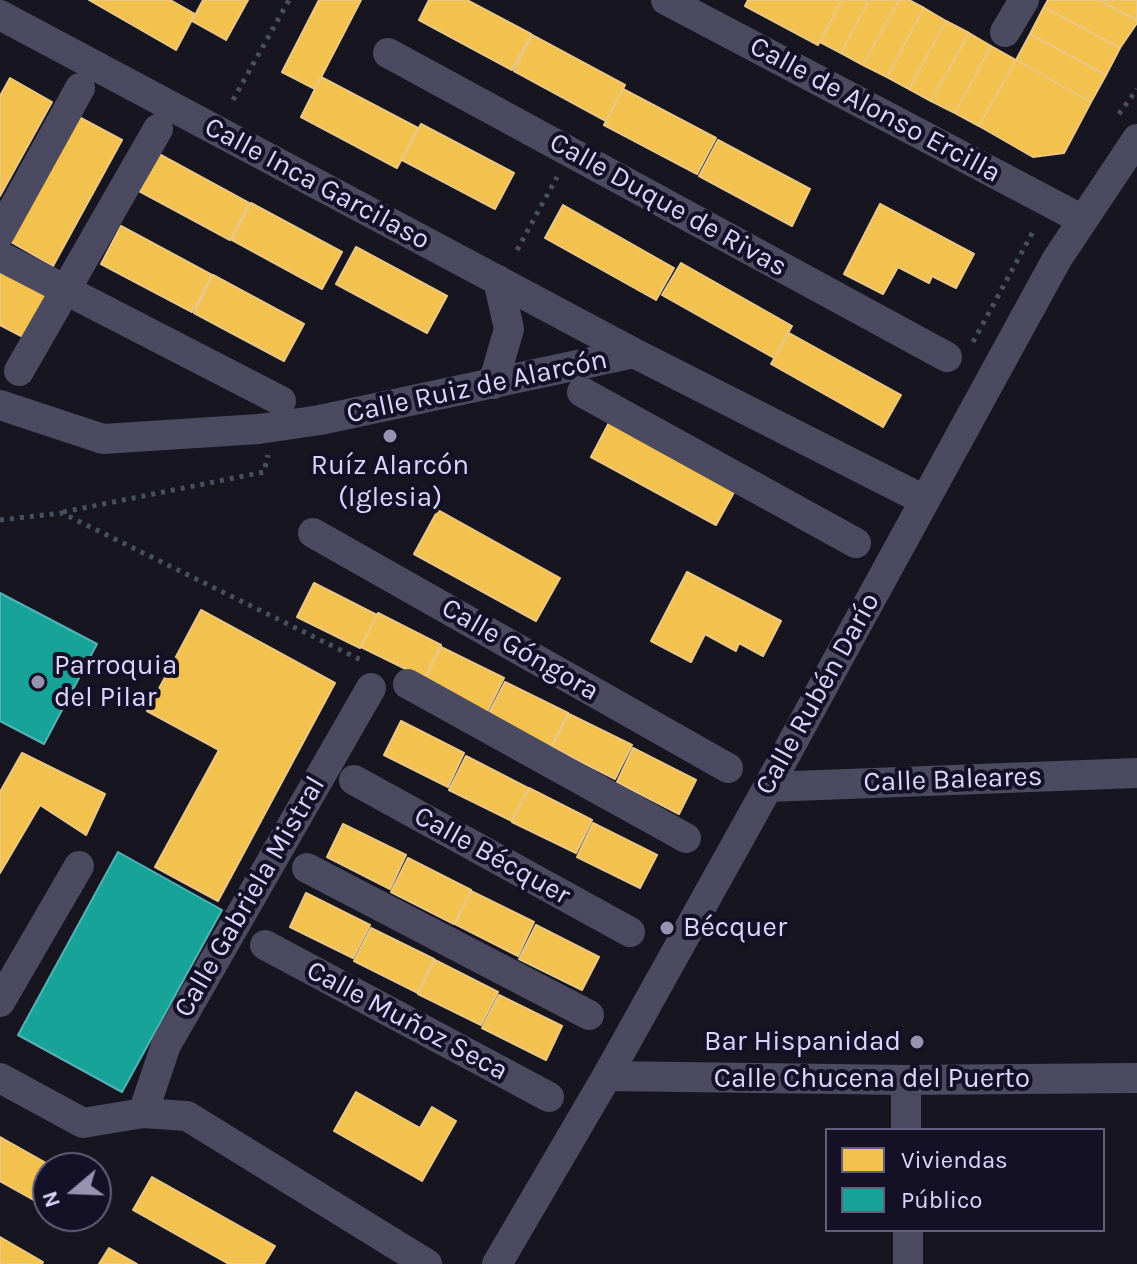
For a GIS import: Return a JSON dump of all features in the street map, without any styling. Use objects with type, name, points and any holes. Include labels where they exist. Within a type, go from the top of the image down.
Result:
[{"type":"street","name":"Calle de Alonso Ercilla","points":[[666,0],[713,11],[1083,220]]},
{"type":"street","points":[[1005,32],[1024,0]]},
{"type":"street","name":"Calle Inca Garcilaso","points":[[0,15],[634,353]]},
{"type":"street","name":"Calle Duque de Rivas","points":[[388,53],[947,357]]},
{"type":"street","points":[[0,233],[80,88]]},
{"type":"street","points":[[19,371],[158,129]]},
{"type":"street","name":"Calle Rubén Darío","points":[[505,1261],[1057,259],[1137,139]]},
{"type":"street","points":[[0,256],[281,401]]},
{"type":"street","points":[[493,384],[509,329],[498,280]]},
{"type":"street","name":"Calle Ruiz de Alarcón","points":[[0,405],[103,439],[268,428],[320,420],[634,353],[924,500]]},
{"type":"street","points":[[582,392],[856,543]]},
{"type":"street","name":"Calle Góngora","points":[[313,533],[728,768]]},
{"type":"street","points":[[408,684],[686,838]]},
{"type":"street","name":"Calle Gabriela Mistral","points":[[143,1113],[166,1045],[371,688]]},
{"type":"street","name":"Calle Baleares","points":[[768,787],[1137,773]]},
{"type":"street","name":"Calle Bécquer","points":[[354,780],[630,932]]},
{"type":"street","points":[[0,1002],[79,866]]},
{"type":"street","points":[[307,868],[589,1015]]},
{"type":"street","name":"Calle Muñoz Seca","points":[[265,945],[549,1097]]},
{"type":"street","name":"Calle Chucena del Puerto","points":[[607,1076],[906,1080],[1137,1078]]},
{"type":"street","points":[[0,1078],[83,1123],[143,1113],[187,1116],[427,1264]]},
{"type":"street","points":[[1137,1078],[1137,1093]]},
{"type":"street","points":[[906,1080],[906,1128]]},
{"type":"street","points":[[908,1232],[908,1264]]},
{"type":"path","points":[[233,100],[289,0]]},
{"type":"path","points":[[517,250],[571,152]]},
{"type":"path","points":[[0,520],[62,513],[264,472],[271,444]]},
{"type":"path","points":[[62,513],[408,684]]},
{"type":"building: Viviendas","points":[[89,0],[170,0],[195,14],[176,50]]},
{"type":"building: Viviendas","points":[[203,0],[248,0],[226,40],[192,21]]},
{"type":"building: Viviendas","points":[[319,0],[361,0],[315,89],[282,72]]},
{"type":"building: Viviendas","points":[[429,0],[467,0],[531,34],[512,70],[419,20]]},
{"type":"building: Viviendas","points":[[748,0],[842,0],[818,45],[745,6]]},
{"type":"building: Viviendas","points":[[842,0],[869,0],[841,53],[820,42]]},
{"type":"building: Viviendas","points":[[869,0],[899,0],[863,65],[841,53]]},
{"type":"building: Viviendas","points":[[899,0],[909,0],[924,8],[887,77],[863,65]]},
{"type":"building: Viviendas","points":[[1048,0],[1099,0],[1137,20],[1137,23],[1120,48],[1044,7]]},
{"type":"building: Viviendas","points":[[1099,0],[1137,0],[1137,20]]},
{"type":"building: Viviendas","points":[[1044,7],[1120,48],[1106,75],[1030,34]]},
{"type":"building: Viviendas","points":[[924,8],[946,21],[909,89],[887,77]]},
{"type":"building: Viviendas","points":[[946,21],[969,33],[931,101],[909,89]]},
{"type":"building: Viviendas","points":[[969,33],[991,46],[955,113],[931,101]]},
{"type":"building: Viviendas","points":[[1030,34],[1106,75],[1091,102],[1016,60]]},
{"type":"building: Viviendas","points":[[532,35],[625,85],[606,121],[514,71]]},
{"type":"building: Viviendas","points":[[991,46],[1016,60],[979,126],[955,113]]},
{"type":"building: Viviendas","points":[[1016,60],[1091,102],[1064,153],[1033,157],[979,126]]},
{"type":"building: Viviendas","points":[[321,77],[418,128],[397,168],[301,117]]},
{"type":"building: Viviendas","points":[[10,78],[52,102],[0,196],[0,96]]},
{"type":"building: Viviendas","points":[[623,89],[716,138],[697,174],[604,125]]},
{"type":"building: Viviendas","points":[[79,117],[122,140],[53,266],[11,242]]},
{"type":"building: Viviendas","points":[[421,124],[514,173],[495,209],[402,160]]},
{"type":"building: Viviendas","points":[[718,140],[810,189],[792,226],[699,176]]},
{"type":"building: Viviendas","points":[[159,154],[249,203],[230,240],[139,191]]},
{"type":"building: Viviendas","points":[[251,203],[342,252],[322,289],[232,240]]},
{"type":"building: Viviendas","points":[[880,204],[974,254],[956,288],[932,276],[929,283],[898,267],[883,294],[844,274]]},
{"type":"building: Viviendas","points":[[563,205],[674,268],[656,300],[545,238]]},
{"type":"building: Viviendas","points":[[121,226],[212,275],[192,312],[101,264]]},
{"type":"building: Viviendas","points":[[356,247],[447,296],[427,333],[336,284]]},
{"type":"building: Viviendas","points":[[0,262],[53,289],[27,339],[0,325]]},
{"type":"building: Viviendas","points":[[681,263],[792,326],[774,358],[662,295]]},
{"type":"building: Viviendas","points":[[213,275],[304,324],[284,361],[194,313]]},
{"type":"building: Viviendas","points":[[789,333],[901,395],[883,427],[771,364]]},
{"type":"building: Viviendas","points":[[612,417],[738,485],[716,525],[591,457]]},
{"type":"building: Viviendas","points":[[438,510],[560,578],[536,621],[414,554]]},
{"type":"building: Viviendas","points":[[687,572],[781,621],[763,656],[739,643],[736,651],[705,634],[691,662],[651,641]]},
{"type":"building: Viviendas","points":[[314,583],[377,615],[360,648],[297,617]]},
{"type":"building: Viviendas","points":[[201,610],[335,683],[218,901],[155,867],[219,750],[147,711]]},
{"type":"building: Viviendas","points":[[378,613],[441,645],[424,678],[361,647]]},
{"type":"building: Viviendas","points":[[441,647],[504,678],[487,712],[424,681]]},
{"type":"building: Viviendas","points":[[505,682],[568,713],[551,747],[488,715]]},
{"type":"building: Viviendas","points":[[569,714],[632,745],[615,779],[552,747]]},
{"type":"building: Viviendas","points":[[401,721],[464,753],[448,787],[384,755]]},
{"type":"building: Viviendas","points":[[633,748],[696,780],[679,814],[617,782]]},
{"type":"building: Viviendas","points":[[22,753],[105,794],[86,835],[40,805],[0,873],[0,792]]},
{"type":"building: Viviendas","points":[[466,756],[528,788],[512,821],[449,790]]},
{"type":"building: Viviendas","points":[[529,788],[592,820],[576,853],[512,822]]},
{"type":"building: Viviendas","points":[[593,823],[657,855],[640,888],[577,857]]},
{"type":"building: Viviendas","points":[[343,824],[406,855],[390,889],[327,857]]},
{"type":"building: Viviendas","points":[[408,858],[471,890],[454,924],[391,892]]},
{"type":"building: Viviendas","points":[[471,891],[534,922],[518,956],[455,924]]},
{"type":"building: Viviendas","points":[[306,893],[370,925],[353,958],[290,927]]},
{"type":"building: Viviendas","points":[[536,925],[599,957],[582,990],[519,959]]},
{"type":"building: Viviendas","points":[[371,928],[434,959],[418,993],[354,961]]},
{"type":"building: Viviendas","points":[[435,960],[498,992],[481,1025],[418,994]]},
{"type":"building: Viviendas","points":[[499,995],[562,1026],[546,1060],[482,1028]]},
{"type":"building: Viviendas","points":[[356,1092],[420,1128],[432,1107],[456,1121],[422,1181],[334,1131]]},
{"type":"building: Viviendas","points":[[0,1137],[32,1155],[32,1199],[0,1181]]},
{"type":"building: Viviendas","points":[[152,1177],[275,1246],[264,1264],[229,1264],[133,1210]]},
{"type":"building: Viviendas","points":[[0,1237],[43,1262],[42,1264],[0,1264]]},
{"type":"building: Viviendas","points":[[109,1248],[137,1264],[99,1264]]},
{"type":"building: Público","name":"Parroquia del Pilar","points":[[0,593],[97,644],[44,744],[0,721]]},
{"type":"building: Público","points":[[118,852],[222,910],[122,1092],[18,1035]]},
{"type":"place","name":"Ruíz Alarcón (Iglesia)","points":[[390,436]]},
{"type":"place","name":"Parroquia del Pilar","points":[[38,682]]},
{"type":"place","name":"Bécquer","points":[[667,928]]},
{"type":"place","name":"Bar Hispanidad","points":[[917,1042]]}]
